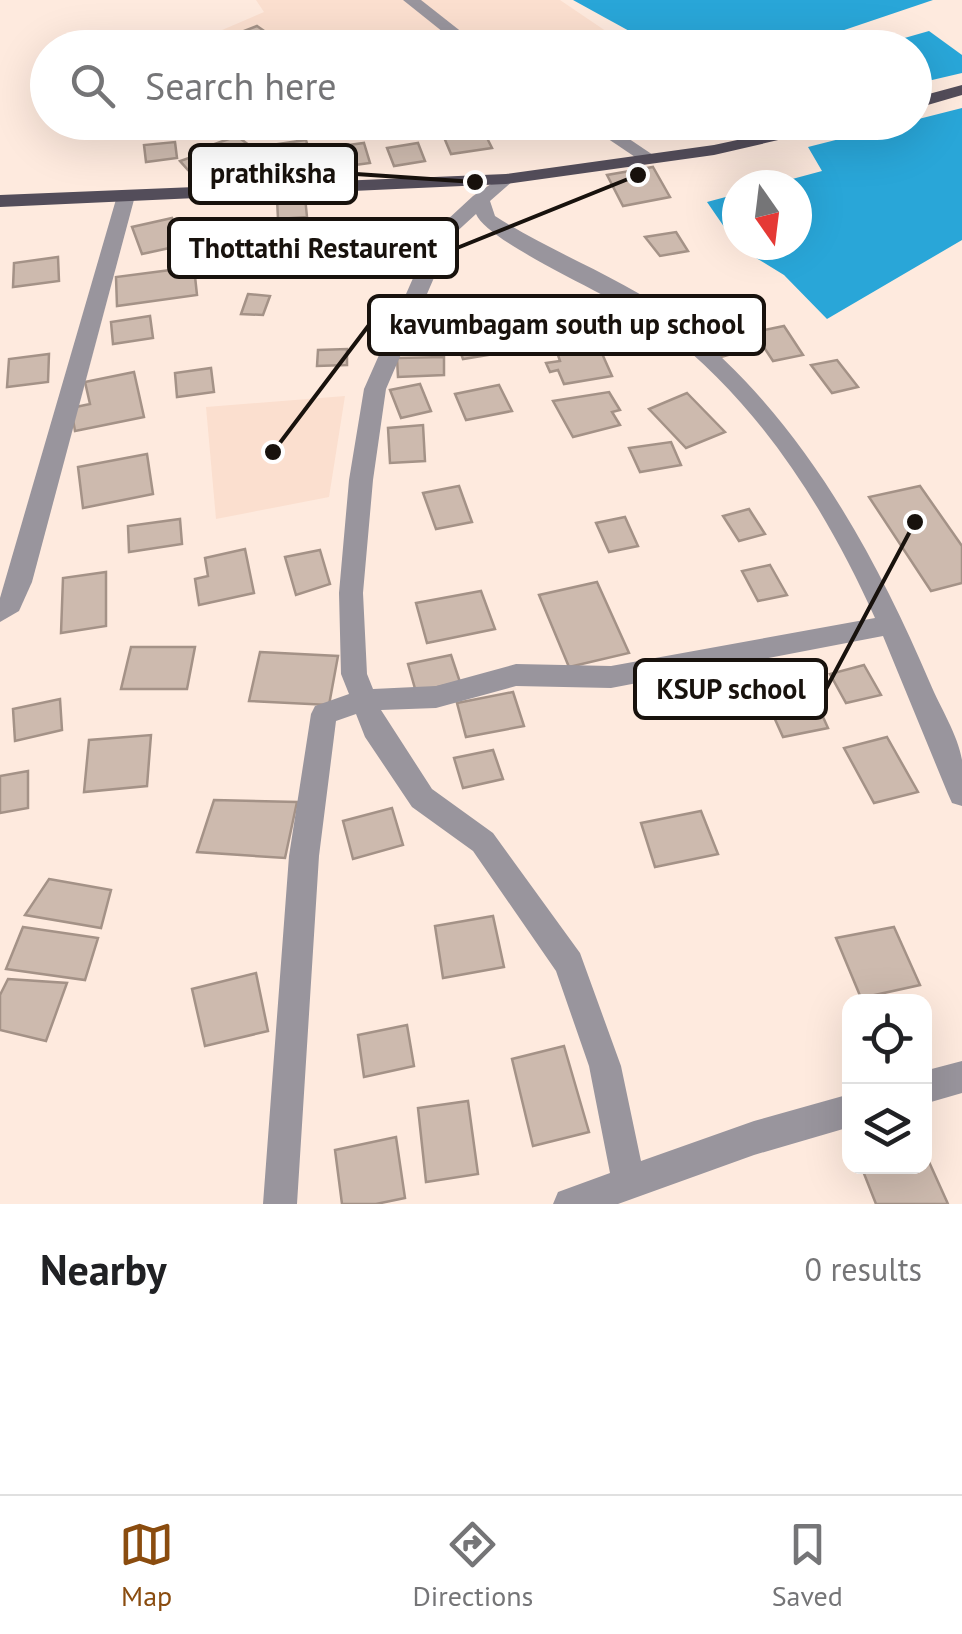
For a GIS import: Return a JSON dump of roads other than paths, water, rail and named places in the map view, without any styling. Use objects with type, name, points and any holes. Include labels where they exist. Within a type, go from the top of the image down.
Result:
[{"type":"main road","points":[[932,99],[962,90]]},
{"type":"main road","points":[[0,202],[506,179],[650,160],[754,140]]},
{"type":"street","points":[[411,0],[450,30]]},
{"type":"street","points":[[619,140],[650,160]]},
{"type":"street","points":[[506,179],[443,233],[375,390],[361,480],[351,593],[354,674],[374,729],[422,798],[483,842],[568,963],[605,1066],[629,1183]]},
{"type":"street","points":[[0,612],[10,604],[20,582],[126,196]]},
{"type":"street","points":[[480,200],[487,219],[502,230],[640,304],[674,327],[762,411],[822,492],[864,568],[962,794]]},
{"type":"street","points":[[280,1204],[304,856],[324,714],[364,700],[436,697],[516,675],[611,677],[889,625]]},
{"type":"street","points":[[932,1085],[962,1076]]},
{"type":"street","points":[[570,1204],[754,1138],[842,1112]]},
{"type":"water","points":[[573,0],[933,0],[844,30],[627,30]]},
{"type":"water","points":[[932,33],[962,55],[962,73],[932,80]]},
{"type":"water","points":[[962,108],[962,240],[827,319],[784,275],[759,260],[812,260],[812,174],[822,171],[808,147],[836,140],[932,140],[932,116]]},
{"type":"water","points":[[722,198],[722,224],[707,202]]},
{"type":"place","name":"Thottathi Restaurent","points":[[638,175]]},
{"type":"place","name":"prathiksha","points":[[475,182]]},
{"type":"place","name":"kavumbagam south up school","points":[[273,452]]},
{"type":"place","name":"KSUP school","points":[[915,522]]}]
